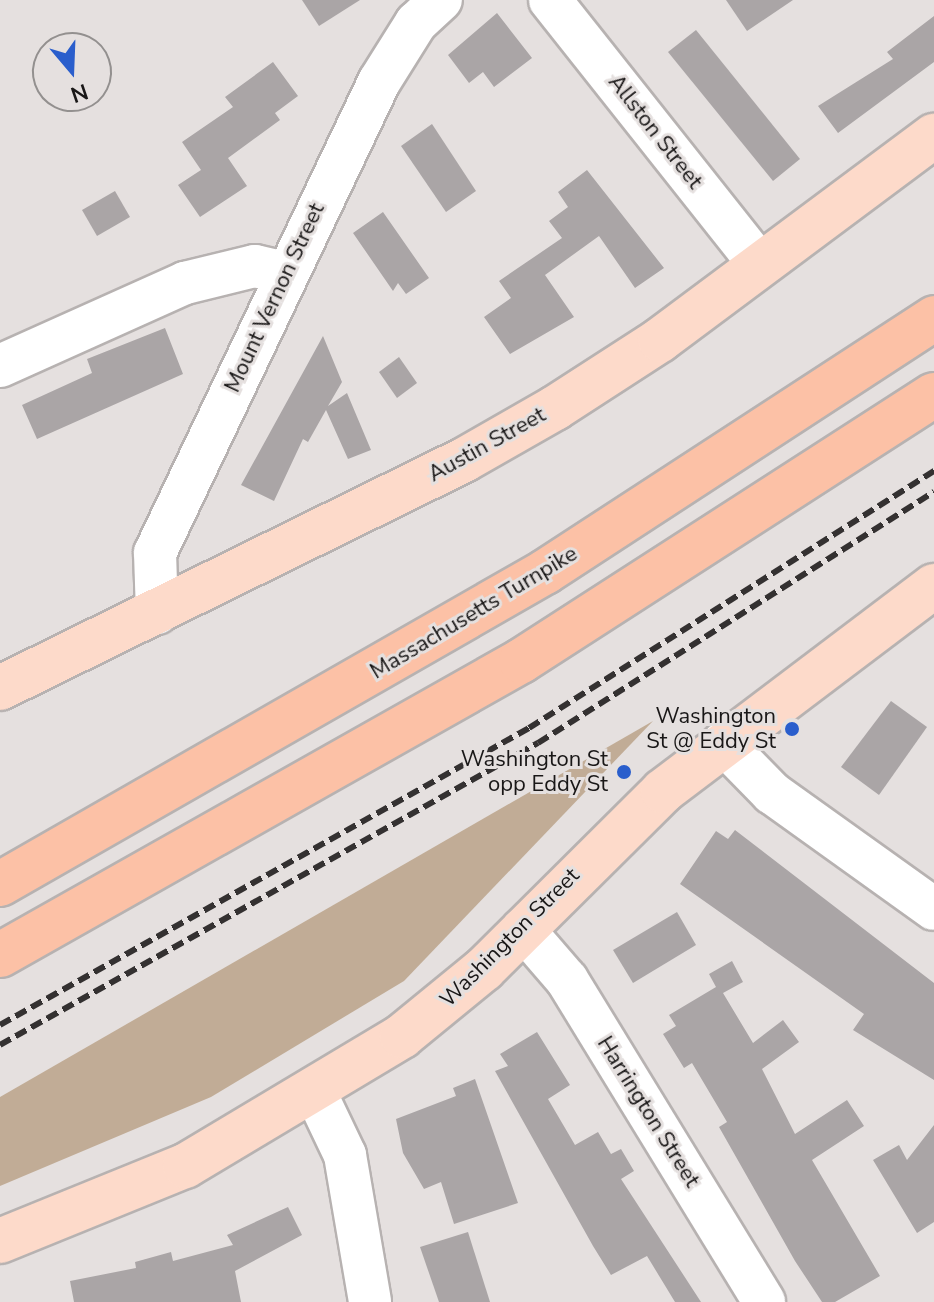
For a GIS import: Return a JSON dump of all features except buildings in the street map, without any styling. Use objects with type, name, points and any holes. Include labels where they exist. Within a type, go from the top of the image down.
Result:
[{"type":"highway","name":"Massachusetts Turnpike","points":[[0,884],[519,587],[934,318]]},
{"type":"highway","points":[[0,955],[521,661],[934,395]]},
{"type":"main road","name":"Austin Street","points":[[0,688],[157,613],[503,438],[660,340],[934,136]]},
{"type":"main road","name":"Washington Street","points":[[0,1241],[140,1188],[315,1092],[436,1012],[523,929],[609,840],[723,743],[934,586]]},
{"type":"street","name":"Mount Vernon Street","points":[[157,613],[155,553],[286,273],[396,49],[441,0]]},
{"type":"street","name":"Allston Street","points":[[550,0],[760,265]]},
{"type":"street","points":[[0,366],[198,279],[255,266],[286,273]]},
{"type":"street","points":[[723,743],[772,793],[934,909]]},
{"type":"street","name":"Harrington Street","points":[[523,929],[567,980],[764,1302]]},
{"type":"street","points":[[315,1092],[345,1155],[370,1302]]},
{"type":"shaded area","points":[[653,721],[404,981],[211,1097],[0,1186],[0,1097]]},
{"type":"railway","points":[[0,1025],[529,728],[934,471]]},
{"type":"railway","points":[[0,1045],[538,743],[934,492]]},
{"type":"place","name":"Washington St @ Eddy St","points":[[792,729]]},
{"type":"place","name":"Washington St opp Eddy St","points":[[624,772]]}]
